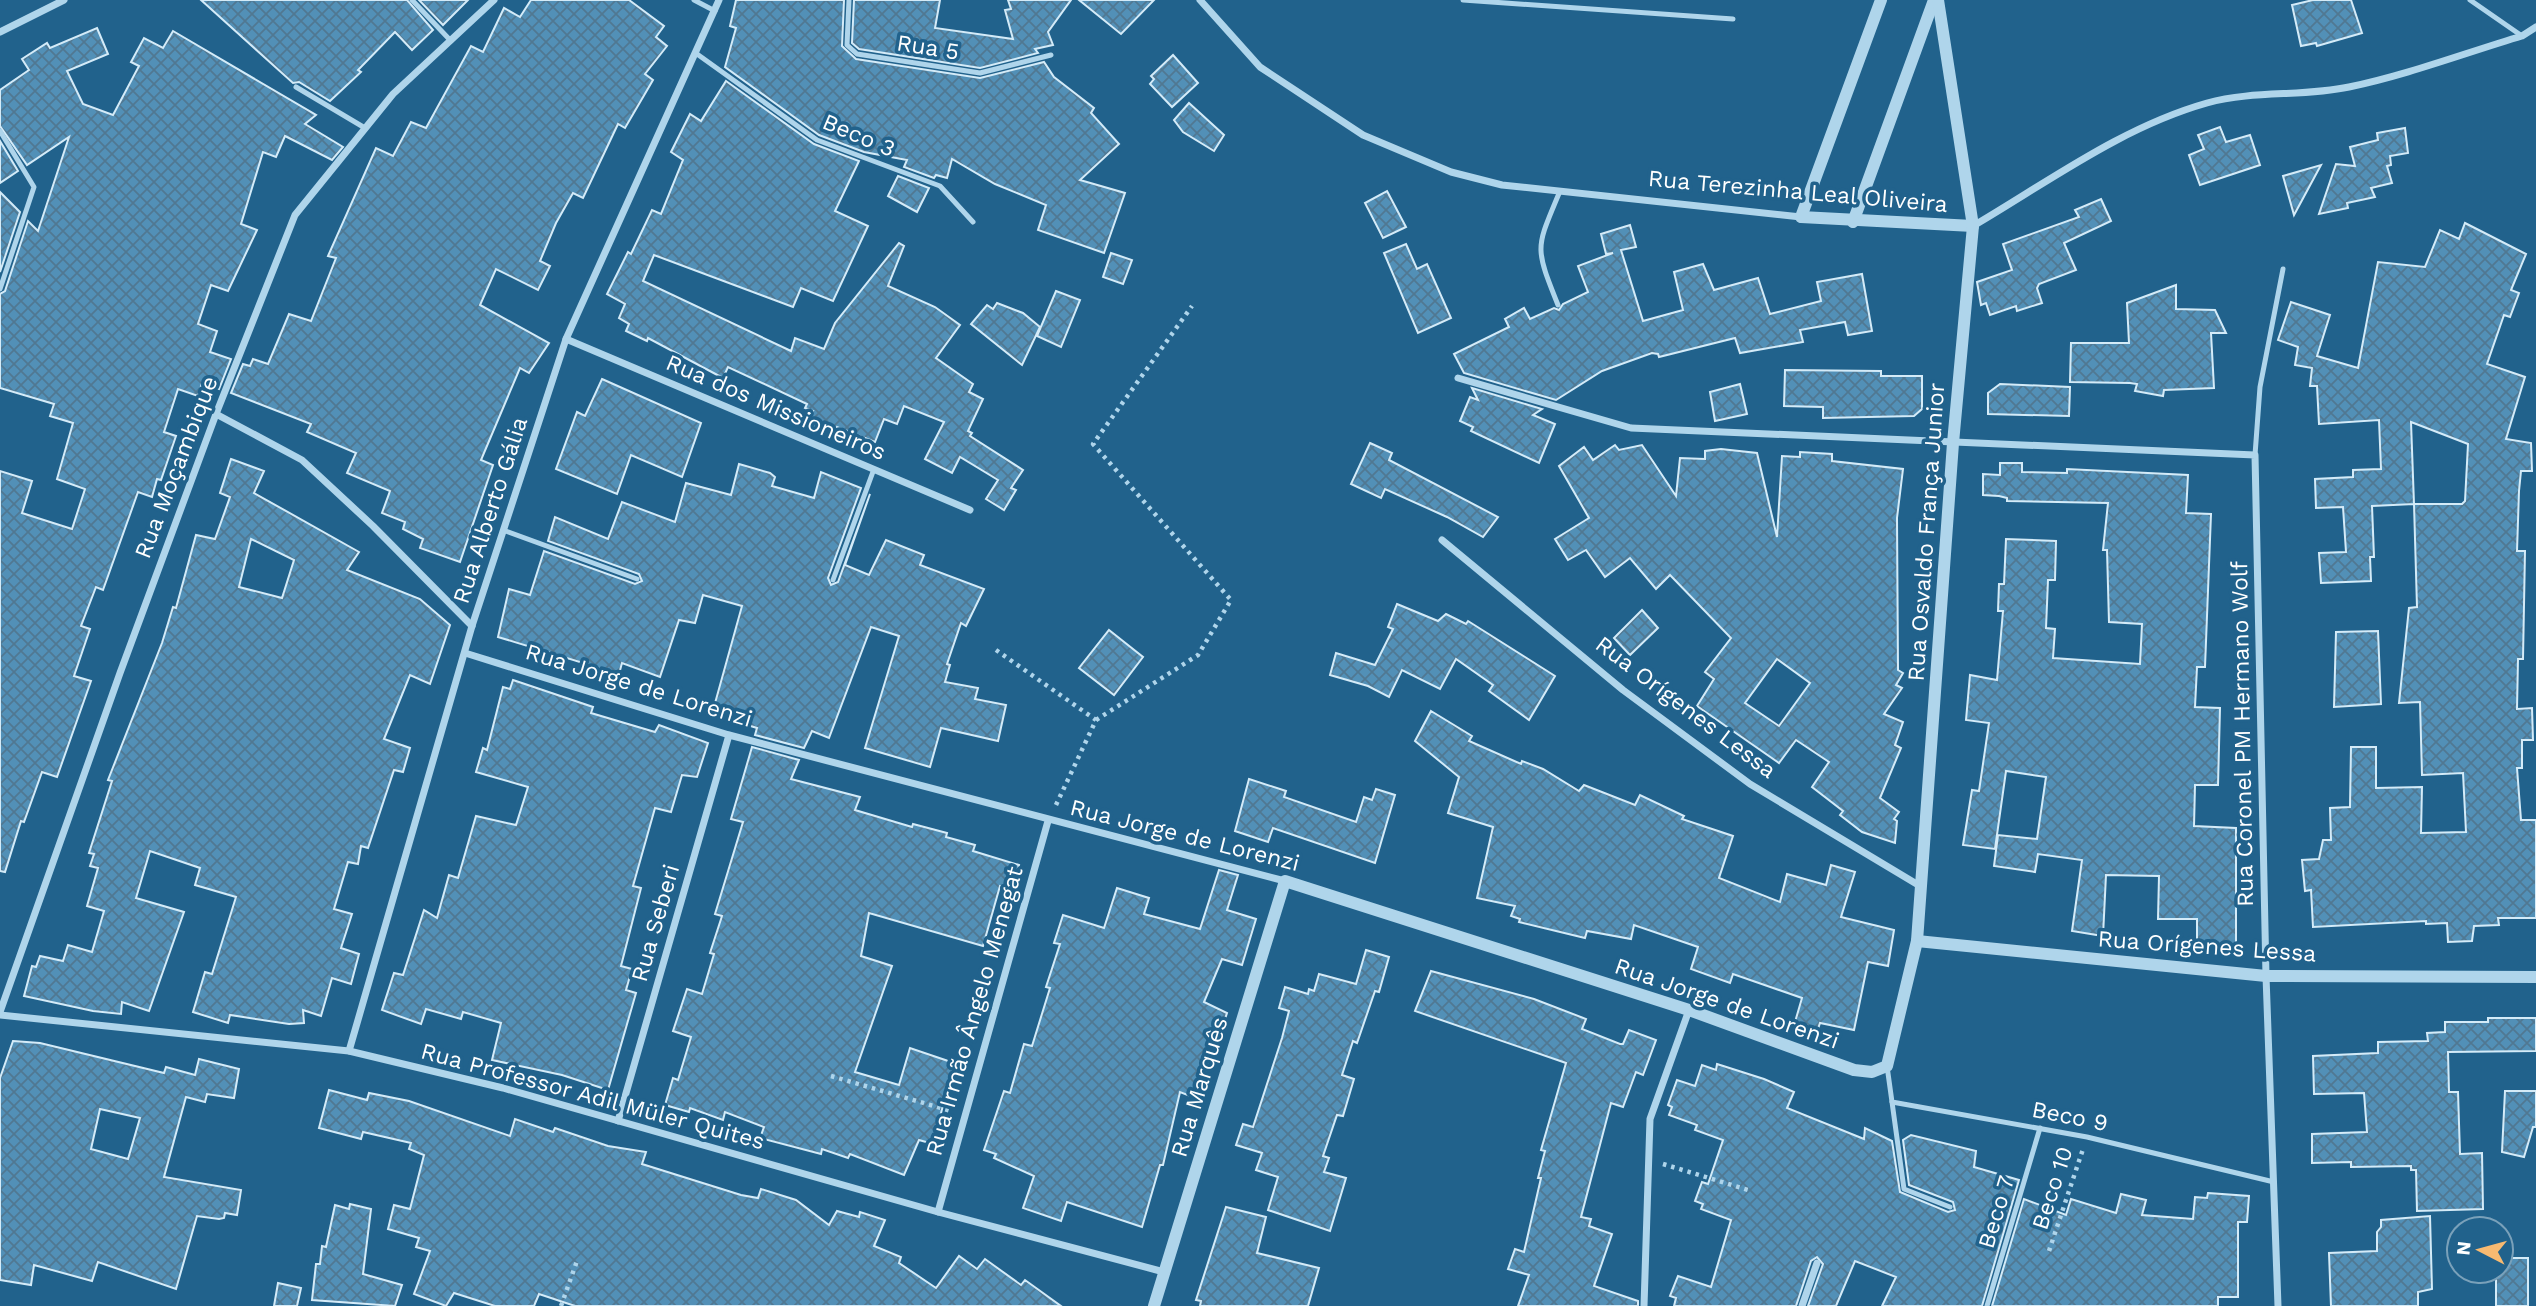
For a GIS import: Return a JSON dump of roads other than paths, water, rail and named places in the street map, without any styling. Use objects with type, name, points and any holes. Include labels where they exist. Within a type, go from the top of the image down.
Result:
[{"type":"street","points":[[0,32],[65,0]]},
{"type":"street","name":"Rua Moçambique","points":[[0,1014],[216,414],[295,215],[393,94],[494,0]]},
{"type":"street","name":"Rua Alberto Gália","points":[[349,1051],[472,626],[566,339],[697,54],[719,0]]},
{"type":"street","name":"Rua Terezinha Leal Oliveira","points":[[1200,0],[1260,67],[1363,135],[1451,172],[1502,185],[1801,217],[1853,222],[1973,226],[2136,129],[2206,103],[2250,94],[2313,93],[2351,87],[2522,36],[2536,27]]},
{"type":"street","points":[[1801,217],[1881,0]]},
{"type":"street","points":[[1853,222],[1936,0]]},
{"type":"street","name":"Rua Osvaldo França Junior","points":[[1887,1066],[1917,941],[1953,443],[1973,226],[1936,0]]},
{"type":"street","name":"Rua dos Missioneiros","points":[[566,339],[970,510]]},
{"type":"street","points":[[1458,378],[1631,428],[2255,455]]},
{"type":"street","points":[[216,414],[302,460],[472,626]]},
{"type":"street","name":"Rua Coronel PM Hermano Wolf","points":[[2255,455],[2266,976],[2278,1306]]},
{"type":"street","name":"Rua Orígenes Lessa","points":[[1442,540],[1623,690],[1749,784],[1920,886]]},
{"type":"street","name":"Rua Jorge de Lorenzi","points":[[465,653],[729,735],[1048,821],[1285,881],[1689,1010],[1854,1070],[1872,1072],[1887,1066]]},
{"type":"street","name":"Rua Seberi","points":[[618,1121],[729,735]]},
{"type":"street","name":"Rua Irmão Ângelo Menegat","points":[[937,1212],[1048,821]]},
{"type":"street","name":"Rua Marquês","points":[[1154,1306],[1285,881]]},
{"type":"street","name":"Rua Orígenes Lessa","points":[[1917,941],[2266,976],[2536,977]]},
{"type":"street","points":[[1644,1306],[1652,1112],[1689,1010]]},
{"type":"street","name":"Rua Professor Adil Müler Quites","points":[[0,1014],[349,1051],[503,1087],[937,1212],[1164,1272]]},
{"type":"street","points":[[1801,1306],[1817,1263]]},
{"type":"lane","points":[[412,0],[452,41]]},
{"type":"lane","points":[[694,0],[715,12]]},
{"type":"lane","name":"Rua 5","points":[[849,0],[847,45],[857,54],[980,74],[1051,55]]},
{"type":"lane","points":[[1463,0],[1732,19]]},
{"type":"lane","points":[[2470,0],[2522,36]]},
{"type":"lane","name":"Beco 3","points":[[697,54],[817,140],[940,186],[973,222]]},
{"type":"lane","points":[[296,87],[365,128]]},
{"type":"lane","points":[[0,131],[34,187],[0,289]]},
{"type":"lane","points":[[1558,305],[1541,264],[1539,243],[1560,191]]},
{"type":"lane","points":[[2255,455],[2260,387],[2283,269]]},
{"type":"lane","points":[[833,580],[874,469]]},
{"type":"lane","points":[[503,530],[638,579]]},
{"type":"lane","points":[[1887,1066],[1904,1189],[1950,1207]]},
{"type":"lane","name":"Beco 9","points":[[1892,1102],[2087,1137],[2274,1182]]},
{"type":"lane","name":"Beco 7","points":[[1987,1306],[2040,1128]]}]
